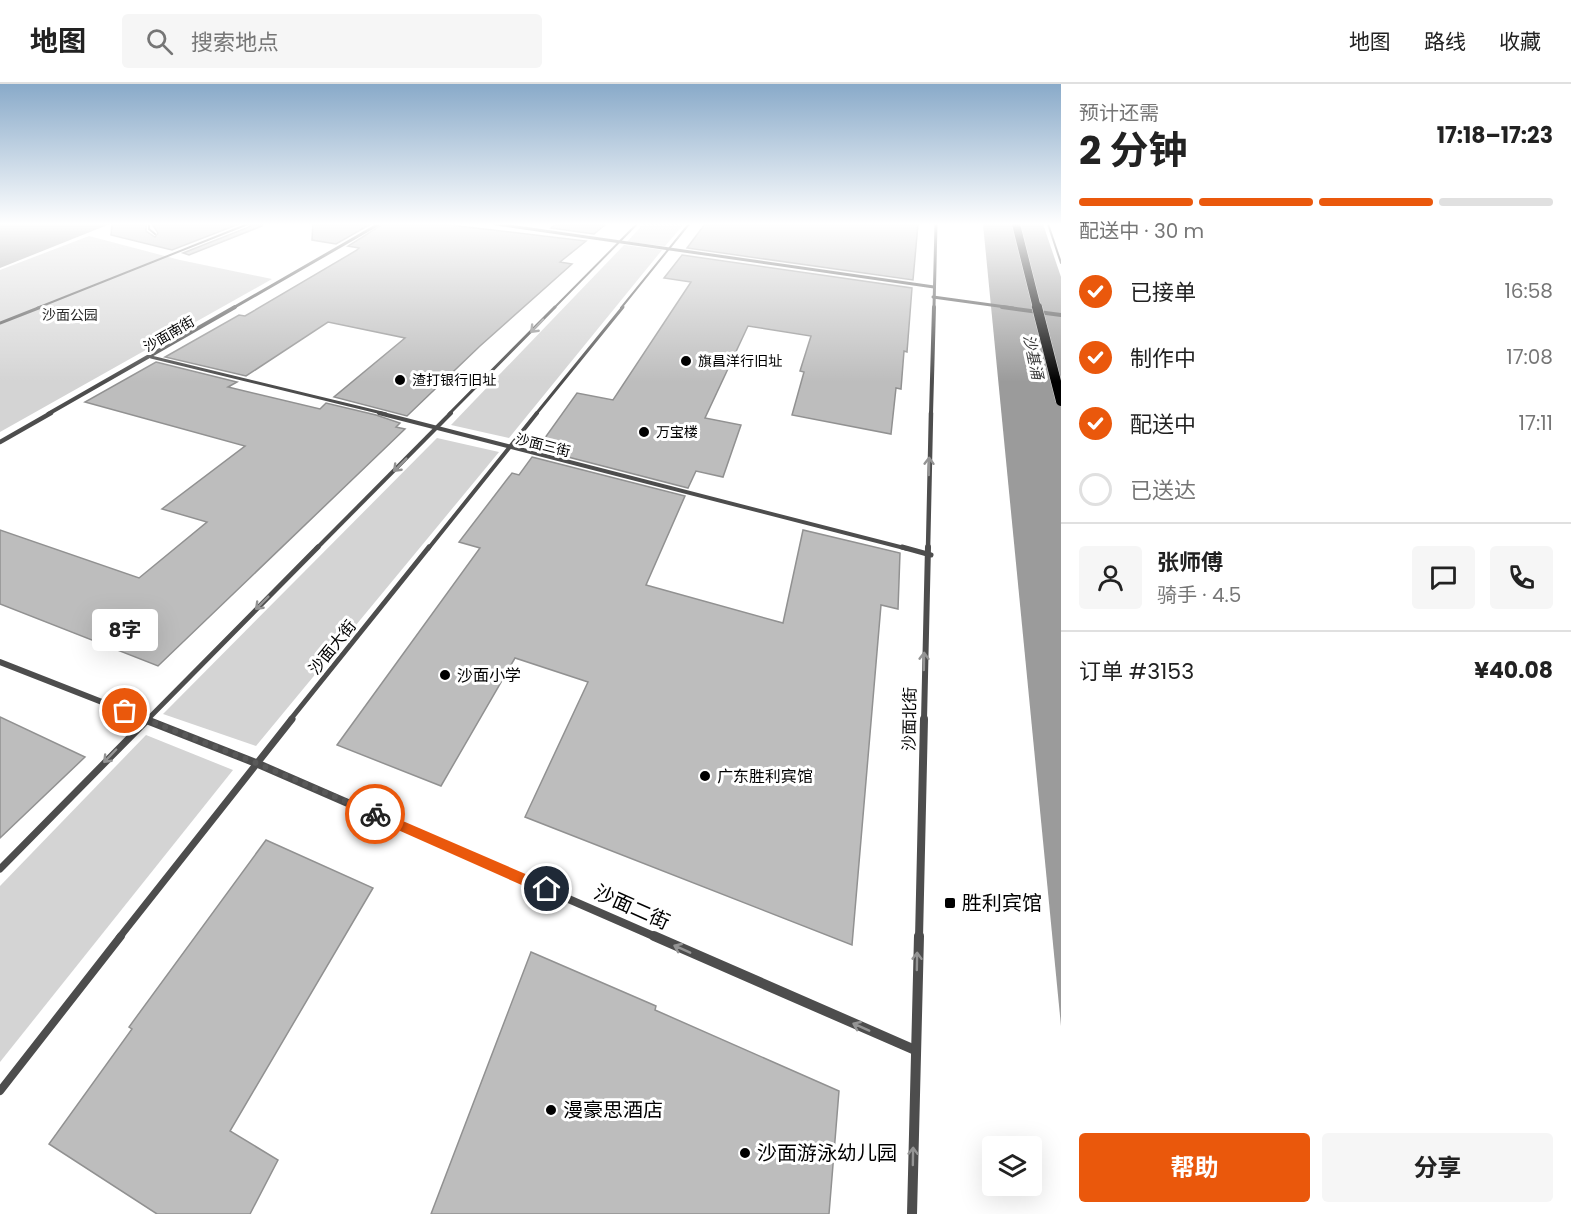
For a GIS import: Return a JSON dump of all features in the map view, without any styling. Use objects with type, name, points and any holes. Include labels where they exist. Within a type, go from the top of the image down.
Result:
[{"type":"highway","points":[[1029,277],[1061,401]]},
{"type":"street","name":"沙面南街","points":[[0,442],[289,277]]},
{"type":"street","points":[[0,870],[146,719],[586,277]]},
{"type":"street","name":"沙面大街","points":[[0,1091],[256,763],[646,277]]},
{"type":"street","points":[[867,277],[934,286]]},
{"type":"street","name":"沙面北街","points":[[912,1214],[934,277]]},
{"type":"street","points":[[933,297],[1061,315]]},
{"type":"street","name":"沙面三街","points":[[151,357],[438,427],[509,448],[929,554]]},
{"type":"street","name":"沙面二街","points":[[0,662],[256,763],[915,1050]]},
{"type":"lane","points":[[0,323],[118,277]]},
{"type":"green space","name":"沙面公园","points":[[0,277],[261,277],[272,279],[0,432]]},
{"type":"green space","points":[[594,277],[640,277],[509,438],[451,425]]},
{"type":"green space","points":[[437,438],[499,452],[256,746],[163,714]]},
{"type":"green space","points":[[146,735],[233,770],[0,1062],[0,886]]},
{"type":"water","name":"沙基涌","points":[[988,277],[1061,277],[1061,1026]]},
{"type":"building","points":[[312,277],[558,277],[480,346],[407,416],[334,397],[405,338],[328,322],[246,376],[165,357],[239,315],[245,316]]},
{"type":"building","points":[[833,277],[912,288],[907,352],[904,351],[901,389],[896,388],[891,434],[792,415],[804,372],[800,371],[811,336],[748,326],[705,418],[741,425],[723,477],[696,471],[688,488],[537,449],[577,393],[613,400],[691,282],[664,278]]},
{"type":"building","points":[[890,277],[913,277],[913,280]]},
{"type":"building","points":[[156,362],[237,382],[228,387],[320,409],[326,403],[376,415],[400,423],[396,427],[405,429],[158,666],[0,604],[0,530],[139,578],[207,522],[162,509],[245,446],[85,402]]},
{"type":"building","points":[[532,457],[685,496],[646,585],[783,623],[803,530],[900,553],[898,609],[881,605],[852,945],[525,817],[588,682],[515,658],[441,786],[337,745],[480,548],[459,542],[512,473],[519,475]]},
{"type":"building","points":[[0,717],[85,757],[0,838]]},
{"type":"building","points":[[266,840],[373,888],[230,1131],[278,1160],[250,1214],[157,1214],[49,1144],[132,1029],[129,1027]]},
{"type":"building","points":[[531,952],[656,1006],[655,1010],[839,1091],[829,1214],[431,1214]]},
{"type":"way so far","points":[[125,711],[256,763],[375,814]]},
{"type":"place","name":"旗昌洋行旧址","points":[[686,361]]},
{"type":"place","name":"渣打银行旧址","points":[[400,380]]},
{"type":"place","name":"万宝楼","points":[[644,432]]},
{"type":"place","name":"沙面小学","points":[[445,675]]},
{"type":"place","name":"8字","points":[[125,711]]},
{"type":"place","name":"广东胜利宾馆","points":[[705,776]]},
{"type":"place","name":"胜利宾馆","points":[[950,903]]},
{"type":"place","name":"漫豪思酒店","points":[[551,1110]]},
{"type":"place","name":"沙面游泳幼儿园","points":[[745,1153]]},
{"type":"route","points":[[375,814],[547,889]]}]
